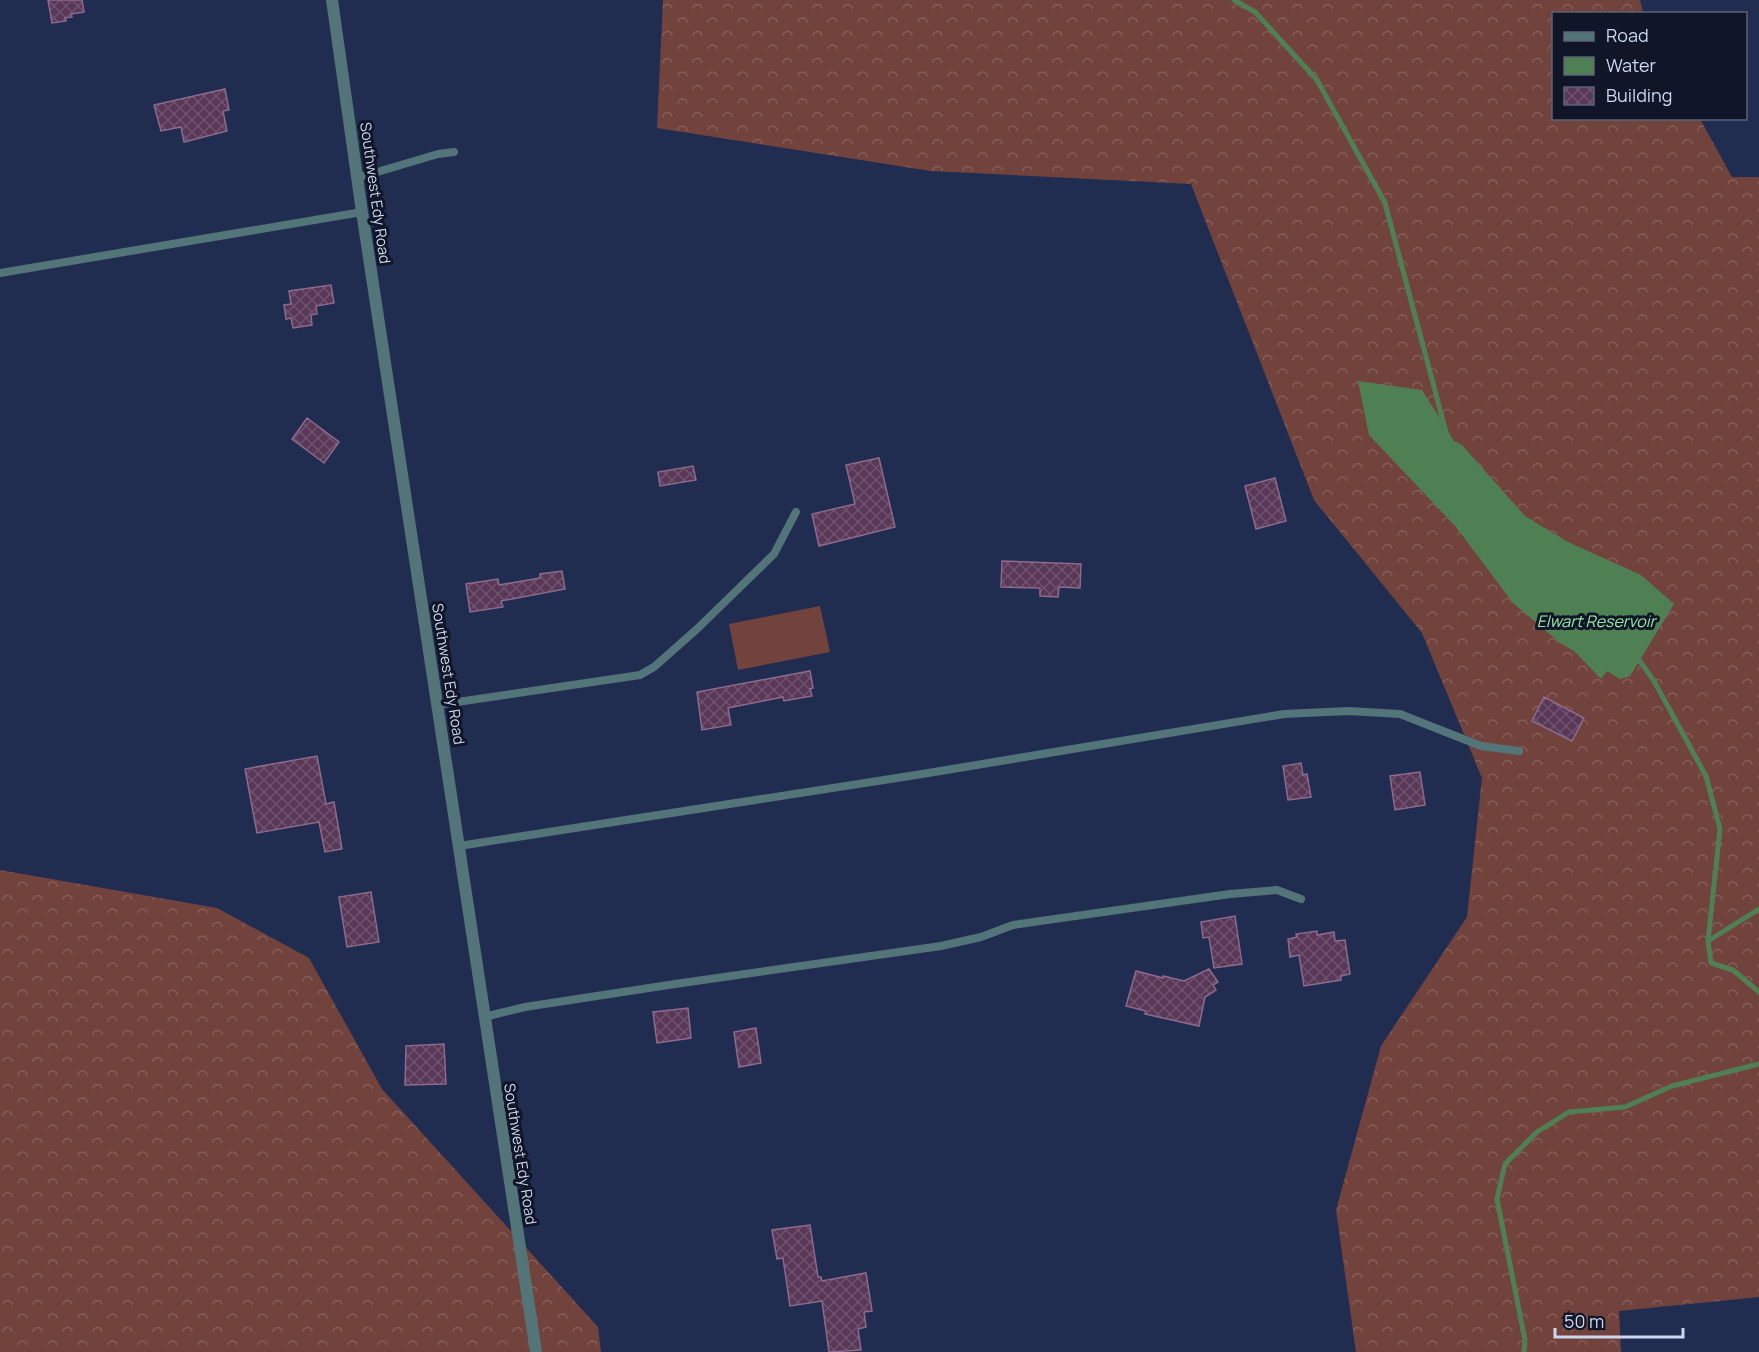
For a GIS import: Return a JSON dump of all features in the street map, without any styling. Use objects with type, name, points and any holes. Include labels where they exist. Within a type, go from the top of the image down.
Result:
[{"type":"street","name":"Southwest Edy Road","points":[[332,0],[362,212],[536,1352]]},
{"type":"lane","points":[[357,178],[438,154],[454,152]]},
{"type":"lane","points":[[0,273],[362,212]]},
{"type":"lane","points":[[437,705],[640,675],[654,667],[774,554],[796,512]]},
{"type":"lane","points":[[459,846],[916,775],[1284,714],[1349,711],[1400,714],[1481,746],[1519,751]]},
{"type":"lane","points":[[484,1017],[525,1007],[941,946],[981,937],[1013,926],[1230,894],[1277,890],[1301,899]]},
{"type":"green space","points":[[663,0],[1640,0],[1643,12],[1552,12],[1552,120],[1701,120],[1732,177],[1759,177],[1759,1297],[1619,1311],[1621,1352],[1356,1352],[1336,1210],[1381,1046],[1467,917],[1482,778],[1422,633],[1314,500],[1191,184],[931,171],[657,128]]},
{"type":"green space","points":[[820,606],[830,652],[738,670],[729,624]]},
{"type":"green space","points":[[0,870],[217,908],[309,958],[382,1089],[598,1327],[601,1352],[0,1352]]},
{"type":"water","name":"Elwart Reservoir","points":[[1358,381],[1422,390],[1454,441],[1462,445],[1525,516],[1568,542],[1641,575],[1674,604],[1630,676],[1620,679],[1607,671],[1601,679],[1574,651],[1560,643],[1513,603],[1456,527],[1369,435]]},
{"type":"building","points":[[48,0],[82,0],[84,12],[71,14],[72,17],[65,18],[66,21],[52,23]]},
{"type":"building","points":[[225,89],[229,110],[223,111],[227,131],[184,142],[181,127],[161,131],[154,105]]},
{"type":"building","points":[[331,285],[334,303],[316,306],[317,314],[311,315],[312,325],[293,328],[291,318],[286,319],[284,305],[291,304],[289,291]]},
{"type":"building","points":[[307,418],[339,442],[324,463],[292,439]]},
{"type":"building","points":[[879,458],[895,527],[819,546],[812,514],[855,504],[846,465]]},
{"type":"building","points":[[693,466],[696,480],[660,486],[658,472]]},
{"type":"building","points":[[1275,478],[1286,521],[1256,529],[1245,486]]},
{"type":"building","points":[[1002,561],[1081,564],[1080,588],[1059,587],[1058,597],[1040,596],[1040,588],[1001,587]]},
{"type":"building","points":[[562,571],[565,589],[501,601],[503,607],[470,612],[466,584],[498,579],[499,585],[540,578],[540,574]]},
{"type":"building","points":[[810,671],[812,696],[784,701],[783,697],[728,708],[731,725],[702,730],[697,692]]},
{"type":"building","points":[[1544,697],[1584,718],[1572,741],[1532,721]]},
{"type":"building","points":[[317,756],[326,804],[334,802],[342,849],[325,852],[319,822],[257,833],[245,769]]},
{"type":"building","points":[[1301,763],[1303,775],[1307,774],[1311,797],[1288,800],[1283,766]]},
{"type":"building","points":[[1420,772],[1425,805],[1395,810],[1390,776]]},
{"type":"building","points":[[371,892],[379,942],[347,947],[339,897]]},
{"type":"building","points":[[1235,916],[1242,964],[1214,968],[1209,937],[1203,938],[1201,922]]},
{"type":"building","points":[[1317,931],[1317,935],[1334,932],[1335,941],[1345,940],[1350,974],[1341,976],[1341,980],[1304,986],[1299,955],[1290,957],[1288,939],[1297,937],[1296,934]]},
{"type":"building","points":[[1209,969],[1218,982],[1213,985],[1216,990],[1205,997],[1199,1026],[1145,1014],[1146,1011],[1126,1006],[1136,971],[1184,981]]},
{"type":"building","points":[[688,1008],[691,1038],[657,1043],[653,1012]]},
{"type":"building","points":[[756,1028],[761,1063],[739,1067],[734,1032]]},
{"type":"building","points":[[444,1044],[446,1084],[405,1085],[406,1046]]},
{"type":"building","points":[[810,1225],[818,1277],[821,1277],[822,1281],[866,1273],[872,1311],[864,1312],[866,1327],[858,1329],[861,1350],[829,1352],[822,1301],[790,1306],[783,1258],[777,1259],[772,1230]]},
{"type":"waterway","points":[[1234,0],[1255,12],[1317,80],[1385,203],[1446,432]]},
{"type":"waterway","points":[[1634,658],[1639,660],[1654,681],[1706,776],[1720,829],[1708,941],[1711,963],[1733,970],[1759,992]]},
{"type":"waterway","points":[[1708,941],[1759,909]]},
{"type":"waterway","points":[[1524,1352],[1525,1340],[1497,1199],[1505,1164],[1537,1132],[1569,1112],[1625,1107],[1672,1086],[1759,1064]]}]
